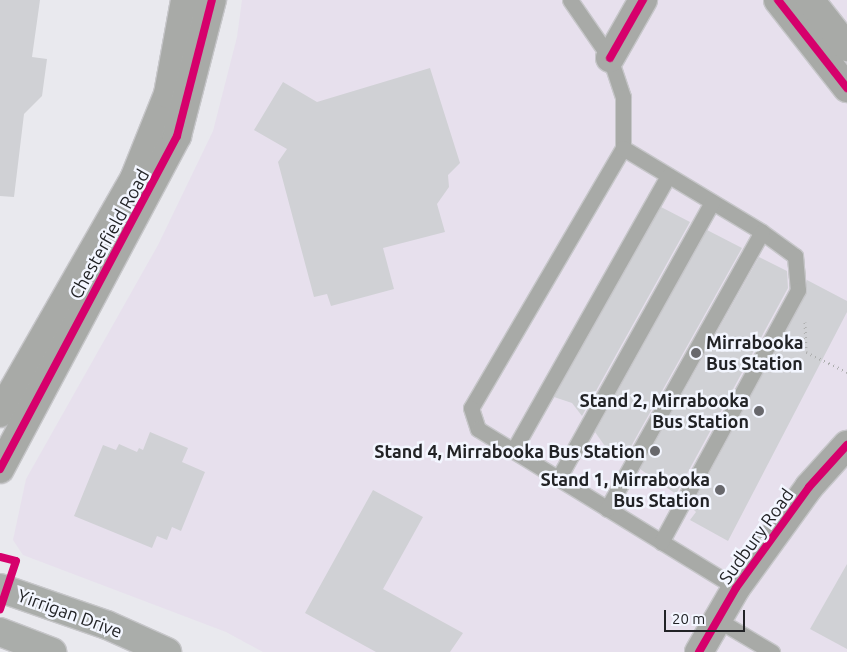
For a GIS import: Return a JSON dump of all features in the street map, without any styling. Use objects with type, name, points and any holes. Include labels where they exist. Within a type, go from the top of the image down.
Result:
[{"type":"main road","name":"Yirrigan Drive","points":[[0,588],[107,625],[167,652]]},
{"type":"main road","points":[[0,632],[52,652]]},
{"type":"street","name":"Chesterfield Road","points":[[0,413],[138,171],[168,94],[185,0]]},
{"type":"street","name":"Chesterfield Road","points":[[0,469],[6,438],[158,178],[178,136],[212,0]]},
{"type":"street","points":[[610,58],[643,0]]},
{"type":"street","points":[[778,0],[847,88]]},
{"type":"street","points":[[810,0],[847,47]]},
{"type":"street","name":"Sudbury Road","points":[[699,652],[736,588],[809,487],[847,445]]},
{"type":"lane","points":[[570,0],[610,58],[623,97],[623,148],[471,408],[478,429],[736,588]]},
{"type":"lane","points":[[623,148],[762,232],[794,256],[798,290],[661,542]]},
{"type":"lane","points":[[512,451],[668,176]]},
{"type":"lane","points":[[558,479],[712,202]]},
{"type":"lane","points":[[607,509],[762,232]]},
{"type":"lane","points":[[718,620],[772,652]]},
{"type":"path","points":[[794,297],[807,324],[806,352],[847,372]]},
{"type":"shaded area","points":[[242,0],[847,0],[847,652],[263,652],[226,632],[23,555],[13,540],[26,479],[158,245],[213,131],[237,37]]},
{"type":"building","points":[[0,0],[40,0],[32,57],[47,59],[42,96],[24,114],[14,197],[0,196]]},
{"type":"building","points":[[430,68],[460,163],[448,175],[449,187],[437,204],[445,232],[383,248],[394,289],[331,306],[327,294],[314,297],[278,162],[287,149],[254,130],[283,82],[317,102]]},
{"type":"building","points":[[661,207],[690,222],[582,416],[572,403],[554,397]]},
{"type":"building","points":[[707,230],[742,248],[624,459],[607,449],[595,432]]},
{"type":"building","points":[[759,257],[787,271],[788,288],[676,494],[640,469]]},
{"type":"building","points":[[807,280],[847,301],[847,312],[728,541],[690,520],[696,512],[691,507],[806,294]]},
{"type":"building","points":[[150,432],[188,448],[182,462],[205,472],[181,531],[172,527],[167,540],[157,536],[152,548],[74,516],[103,445],[116,450],[119,444],[137,452],[139,448],[143,450]]},
{"type":"building","points":[[373,490],[423,517],[383,589],[463,633],[450,652],[376,652],[305,613]]},
{"type":"building","points":[[847,564],[847,649],[810,629]]},
{"type":"cycle path","points":[[0,469],[177,136],[212,0]]},
{"type":"cycle path","points":[[610,58],[643,0]]},
{"type":"cycle path","points":[[778,0],[847,88]]},
{"type":"cycle path","points":[[699,652],[736,588],[809,487],[847,445]]},
{"type":"cycle path","points":[[0,557],[16,561],[0,609]]},
{"type":"place","name":"Mirrabooka Bus Station","points":[[696,353]]},
{"type":"place","name":"Stand 2, Mirrabooka Bus Station","points":[[759,411]]},
{"type":"place","name":"Stand 4, Mirrabooka Bus Station","points":[[655,451]]},
{"type":"place","name":"Stand 1, Mirrabooka Bus Station","points":[[720,490]]}]
